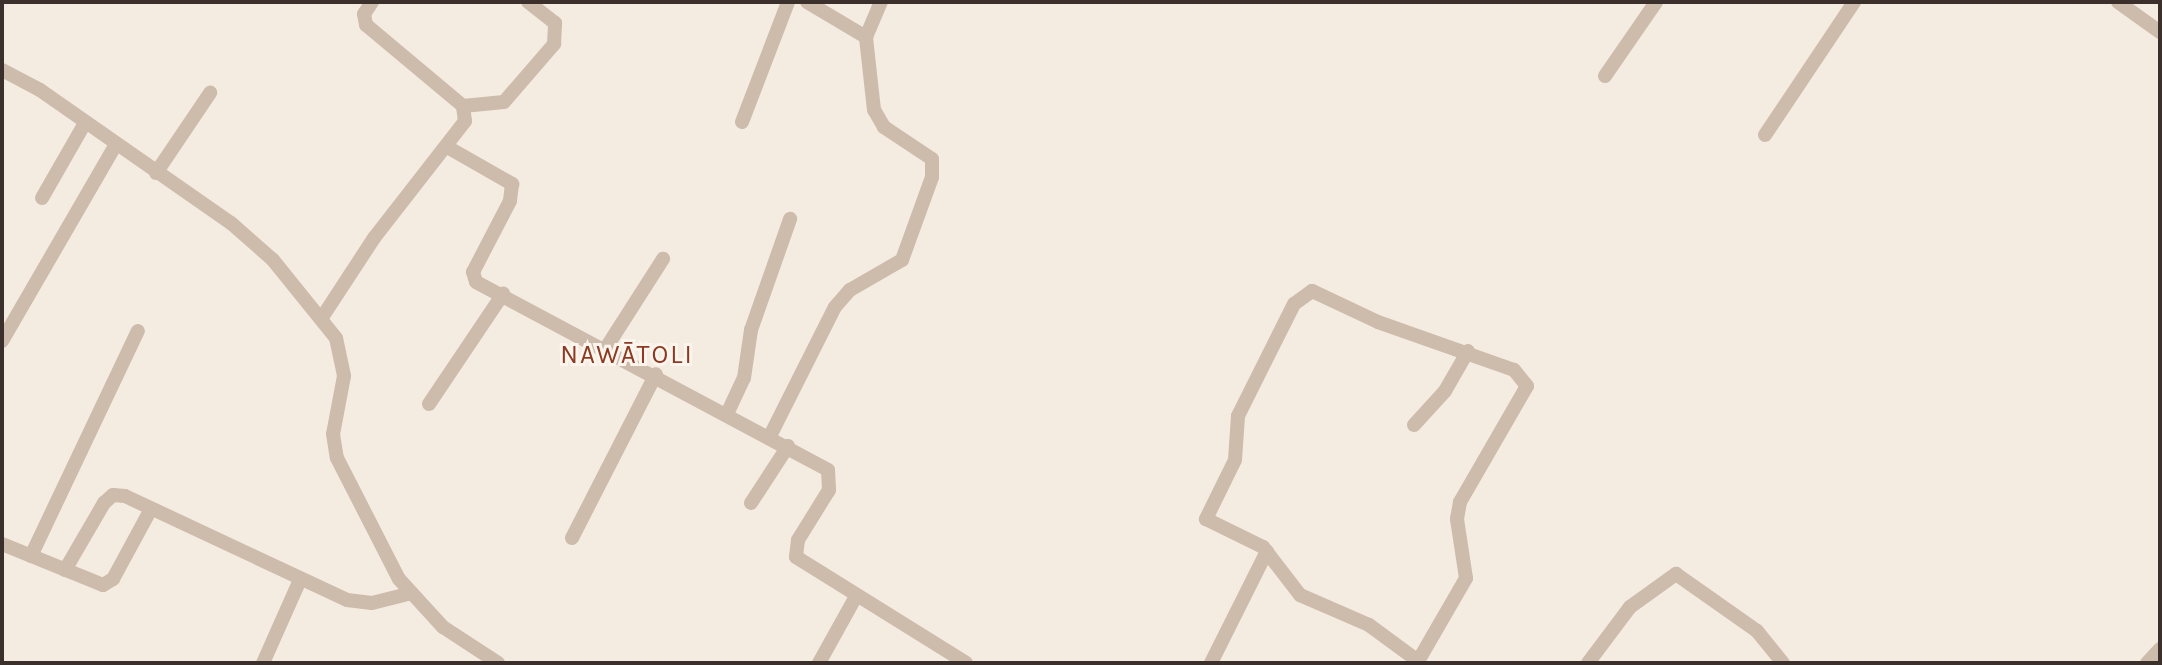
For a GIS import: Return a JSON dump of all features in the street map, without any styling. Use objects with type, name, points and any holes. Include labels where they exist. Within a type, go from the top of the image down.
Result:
[{"type":"street","points":[[321,319],[374,238],[449,148],[465,121],[463,106],[366,25],[364,14],[372,2]]},
{"type":"street","points":[[463,106],[504,102],[554,44],[555,23],[528,2]]},
{"type":"street","points":[[742,122],[788,2]]},
{"type":"street","points":[[807,2],[866,37]]},
{"type":"street","points":[[770,436],[835,307],[850,290],[902,260],[932,177],[932,159],[884,127],[874,110],[866,37],[881,2]]},
{"type":"street","points":[[1605,76],[1656,2]]},
{"type":"street","points":[[1765,135],[1854,2]]},
{"type":"street","points":[[2118,2],[2160,32]]},
{"type":"street","points":[[2,70],[85,123],[255,242],[321,319],[343,356],[333,434],[337,458],[409,594],[443,627],[498,663]]},
{"type":"street","points":[[156,173],[210,93]]},
{"type":"street","points":[[42,198],[85,123]]},
{"type":"street","points":[[2,341],[115,146]]},
{"type":"street","points":[[449,148],[512,184],[510,201],[472,278],[656,374],[828,470],[831,479],[798,540],[796,557],[855,598],[966,663]]},
{"type":"street","points":[[727,414],[744,378],[751,330],[790,219]]},
{"type":"street","points":[[606,348],[663,259]]},
{"type":"street","points":[[1312,291],[1378,322],[1468,351],[1514,370],[1527,386],[1460,502],[1457,519],[1466,578],[1418,662],[1369,625],[1300,595],[1267,551],[1206,519],[1235,460],[1238,416],[1301,295],[1312,291]]},
{"type":"street","points":[[429,404],[503,294]]},
{"type":"street","points":[[31,556],[79,447],[138,331]]},
{"type":"street","points":[[1414,425],[1445,391],[1468,351]]},
{"type":"street","points":[[572,538],[656,374]]},
{"type":"street","points":[[751,503],[788,446]]},
{"type":"street","points":[[65,570],[113,495],[151,509],[300,580],[359,601],[409,594]]},
{"type":"street","points":[[2,544],[93,584],[113,579],[151,509]]},
{"type":"street","points":[[1211,663],[1267,551]]},
{"type":"street","points":[[1588,663],[1630,607],[1676,574],[1757,631],[1783,663]]},
{"type":"street","points":[[263,663],[300,580]]},
{"type":"street","points":[[819,663],[855,598]]},
{"type":"street","points":[[2147,663],[2160,649]]},
{"type":"district","name":"NAWĀTOLI","points":[[627,355]]}]
